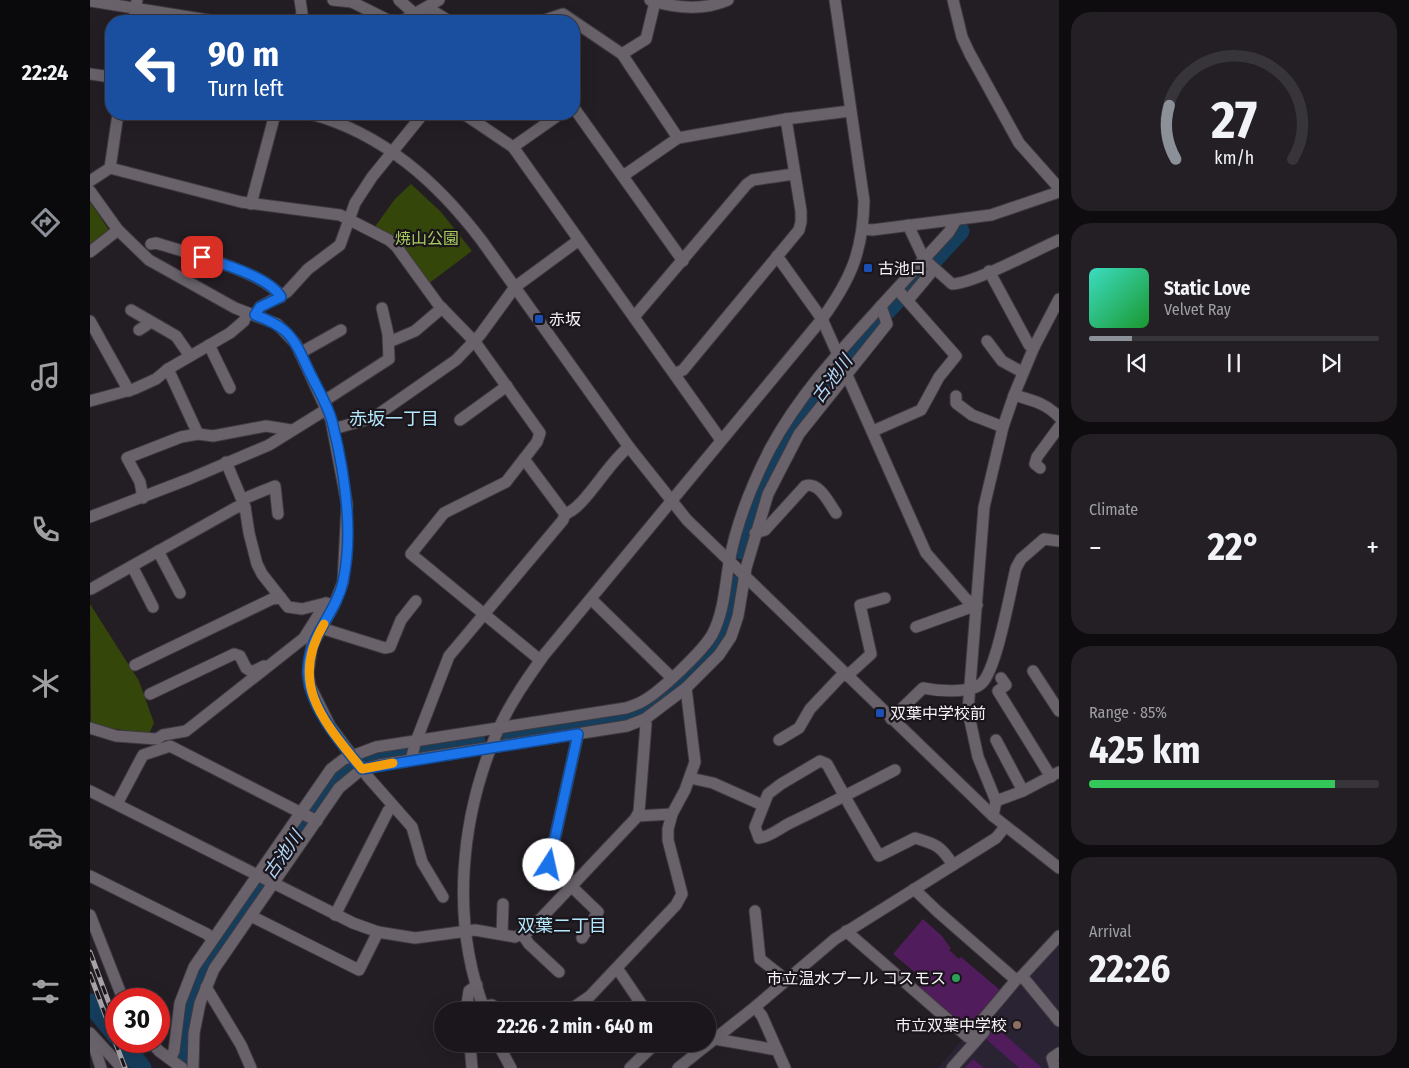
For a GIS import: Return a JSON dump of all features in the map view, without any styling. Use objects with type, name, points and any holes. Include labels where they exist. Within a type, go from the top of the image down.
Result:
[{"type":"street","points":[[300,0],[301,15]]},
{"type":"street","points":[[333,0],[352,1],[379,15]]},
{"type":"street","points":[[399,0],[415,14],[439,0]]},
{"type":"street","points":[[622,54],[646,39],[653,1],[694,7],[728,0]]},
{"type":"street","points":[[482,1002],[466,930],[464,898],[465,856],[470,818],[499,729],[522,686],[540,660],[822,319],[851,275],[863,229],[864,201],[835,0]]},
{"type":"street","points":[[863,229],[872,230],[991,215],[1059,190],[1019,143],[962,37],[953,0]]},
{"type":"street","points":[[90,1],[136,4],[186,15]]},
{"type":"street","points":[[428,8],[439,15]]},
{"type":"street","points":[[580,26],[622,54],[678,138]]},
{"type":"street","points":[[90,74],[105,77]]},
{"type":"street","points":[[623,176],[678,138],[786,119],[850,111]]},
{"type":"street","points":[[580,116],[683,261]]},
{"type":"street","points":[[473,120],[513,147],[670,370],[676,373],[683,370],[799,230],[802,222],[786,119]]},
{"type":"street","points":[[110,168],[117,120]]},
{"type":"street","points":[[251,204],[273,120]]},
{"type":"street","points":[[329,120],[346,126],[392,151],[435,184],[458,209],[516,287],[629,448],[670,502],[729,562],[993,816],[1059,868]]},
{"type":"street","points":[[90,401],[128,391],[156,380],[168,369],[230,334],[260,307],[287,292],[312,265],[340,245],[355,202],[392,151],[418,120]]},
{"type":"street","points":[[513,147],[551,120]]},
{"type":"street","points":[[90,181],[110,168],[251,204],[340,216],[350,219],[396,246],[442,308],[475,342],[540,433],[537,442],[501,486],[440,517],[411,554],[540,660]]},
{"type":"street","points":[[634,317],[747,184],[753,180],[794,174]]},
{"type":"street","points":[[90,191],[118,230],[160,268],[195,284],[251,314],[277,324],[286,332],[300,353],[326,405],[333,429],[347,504],[345,568],[308,658],[310,686],[323,716],[357,762],[412,827],[422,862],[443,897]]},
{"type":"street","points":[[193,1068],[194,1033],[200,1003],[214,969],[251,916],[265,879],[309,816],[339,788],[357,762],[376,747],[587,716],[626,708],[644,701],[672,678],[713,633],[725,594],[729,562],[751,491],[770,450],[798,404],[839,355],[903,294],[929,264],[956,220]]},
{"type":"street","points":[[908,225],[929,264],[952,284],[958,284],[989,272],[1059,240]]},
{"type":"street","points":[[90,252],[118,230]]},
{"type":"street","points":[[333,429],[373,418],[456,360],[475,342],[516,287],[579,240]]},
{"type":"street","points":[[151,244],[202,257],[250,274],[277,291],[281,297]]},
{"type":"street","points":[[778,256],[822,319],[926,553],[966,599],[978,605]]},
{"type":"street","points":[[989,272],[1029,345],[1034,347]]},
{"type":"street","points":[[873,431],[921,410],[939,377],[956,356],[903,294]]},
{"type":"street","points":[[993,816],[996,801],[978,757],[968,711],[978,605],[984,507],[1003,427],[1014,394],[1022,372],[1059,299]]},
{"type":"street","points":[[90,517],[143,498],[269,445],[292,430],[389,359],[389,342],[382,308]]},
{"type":"street","points":[[389,342],[414,331],[442,308]]},
{"type":"street","points":[[131,310],[176,336],[190,356]]},
{"type":"street","points":[[176,1064],[174,1051],[180,1003],[194,967],[212,939],[265,879],[309,816],[331,769],[357,762],[411,758],[627,726],[645,719],[686,688],[719,655],[731,637],[755,533],[768,494],[799,434],[846,371],[887,324],[883,311]]},
{"type":"street","points":[[90,321],[128,391]]},
{"type":"street","points":[[139,330],[151,322]]},
{"type":"street","points":[[300,353],[341,330]]},
{"type":"street","points":[[987,340],[1002,361],[1022,372]]},
{"type":"street","points":[[209,345],[230,388]]},
{"type":"street","points":[[168,369],[198,434]]},
{"type":"street","points":[[676,373],[677,379],[721,440]]},
{"type":"street","points":[[460,420],[507,386]]},
{"type":"street","points":[[1014,394],[1041,403],[1059,419],[1037,457],[1035,464],[1040,468]]},
{"type":"street","points":[[956,396],[956,403],[972,415],[1003,427]]},
{"type":"street","points":[[143,498],[140,482],[127,458],[181,437],[198,434],[213,436],[266,426],[292,430]]},
{"type":"street","points":[[411,758],[415,742],[449,656],[563,520],[565,514],[584,499],[618,456],[629,448]]},
{"type":"street","points":[[524,459],[565,514]]},
{"type":"street","points":[[226,462],[244,503],[249,533],[257,564],[262,574],[288,607],[295,609],[330,604]]},
{"type":"street","points":[[755,533],[765,530],[805,486],[810,484],[816,486],[836,513]]},
{"type":"street","points":[[91,589],[275,486],[278,514]]},
{"type":"street","points":[[891,718],[923,688],[942,692],[971,689],[983,682],[992,664],[1016,568],[1021,559],[1044,539],[1059,541]]},
{"type":"street","points":[[158,551],[180,593]]},
{"type":"street","points":[[132,566],[153,607]]},
{"type":"street","points":[[135,665],[272,599],[281,598]]},
{"type":"street","points":[[779,740],[799,728],[810,709],[846,674],[871,654],[860,605],[884,598]]},
{"type":"street","points":[[591,599],[672,678]]},
{"type":"street","points":[[321,628],[385,648],[390,647],[402,620],[416,601]]},
{"type":"street","points":[[90,728],[116,736],[157,739],[163,735],[186,731],[304,638],[330,604]]},
{"type":"street","points":[[916,627],[978,605]]},
{"type":"street","points":[[150,694],[234,654],[240,656],[246,668],[252,672],[277,660]]},
{"type":"street","points":[[1032,671],[1059,710]]},
{"type":"street","points":[[996,801],[1055,775],[998,691],[1006,686],[1001,678]]},
{"type":"street","points":[[581,1002],[590,996],[676,905],[682,894],[668,840],[668,829],[672,814],[690,778],[695,762],[686,688]]},
{"type":"street","points":[[582,938],[598,912],[549,865],[587,716]]},
{"type":"street","points":[[90,791],[335,914],[378,932],[416,938],[466,930],[515,937],[529,931],[637,816],[646,734],[645,719]]},
{"type":"street","points":[[996,740],[1022,791]]},
{"type":"street","points":[[117,804],[143,755],[170,746],[309,816]]},
{"type":"street","points":[[895,770],[845,796],[765,837],[759,838],[756,834],[755,827],[768,794],[820,761],[827,764],[845,796],[879,856],[915,838],[935,844],[944,851],[953,865]]},
{"type":"street","points":[[690,778],[713,783],[760,804]]},
{"type":"street","points":[[335,914],[388,811],[393,806]]},
{"type":"street","points":[[637,816],[672,814]]},
{"type":"street","points":[[716,1038],[846,931],[996,838],[1005,827]]},
{"type":"street","points":[[90,876],[206,934],[212,939]]},
{"type":"street","points":[[914,889],[1019,978],[1059,1022]]},
{"type":"street","points":[[502,934],[503,904]]},
{"type":"street","points":[[755,911],[760,959],[785,981]]},
{"type":"street","points":[[90,915],[119,988]]},
{"type":"street","points":[[251,916],[359,970],[378,932]]},
{"type":"street","points":[[846,931],[968,1037],[1019,978],[1059,936]]},
{"type":"street","points":[[522,934],[529,944],[559,972]]},
{"type":"street","points":[[617,968],[640,1002]]},
{"type":"street","points":[[467,1002],[469,991],[477,985]]},
{"type":"street","points":[[206,987],[241,1045],[251,1068]]},
{"type":"street","points":[[755,1007],[762,1016],[785,1068]]},
{"type":"street","points":[[952,1068],[984,1032],[978,1026]]},
{"type":"street","points":[[92,1036],[101,1068]]},
{"type":"street","points":[[92,1036],[122,1068]]},
{"type":"street","points":[[716,1039],[777,1050]]},
{"type":"street","points":[[471,1052],[472,1068]]},
{"type":"street","points":[[502,1052],[511,1068]]},
{"type":"street","points":[[630,1068],[647,1052]]},
{"type":"street","points":[[678,1068],[696,1052]]},
{"type":"street","points":[[164,1053],[176,1064]]},
{"type":"street","points":[[1055,1068],[1052,1058],[1059,1053]]},
{"type":"shaded area","name":"市立双葉中学校","points":[[1059,927],[1059,1068],[938,1068],[1011,982]]},
{"type":"green space","name":"焼山公園","points":[[411,184],[441,212],[472,251],[428,284],[374,228],[395,199]]},
{"type":"green space","points":[[90,202],[109,230],[90,245]]},
{"type":"green space","points":[[90,604],[139,681],[154,723],[149,734],[91,723]]},
{"type":"building","points":[[923,919],[942,936],[951,949],[949,950],[959,959],[961,957],[1000,990],[966,1030],[918,989],[925,981],[893,954]]},
{"type":"building","points":[[996,1027],[1042,1068],[1019,1068],[986,1039]]},
{"type":"building","points":[[973,1059],[984,1068],[965,1068]]},
{"type":"waterway","name":"古池川","points":[[741,550],[784,450],[805,414],[866,333],[960,231]]},
{"type":"waterway","name":"古池川","points":[[511,735],[624,718],[646,709],[676,688],[708,656],[729,616],[734,585]]},
{"type":"waterway","name":"古池川","points":[[182,1068],[182,1042],[188,1008],[204,968],[340,773],[359,760],[371,756],[476,741]]},
{"type":"waterway","points":[[90,1003],[105,1021]]},
{"type":"waterway","points":[[130,1053],[142,1068]]},
{"type":"railway","points":[[90,952],[105,992]]},
{"type":"railway","points":[[90,974],[125,1068]]},
{"type":"slow traffic","points":[[324,624],[308,658],[310,686],[323,716],[362,769],[393,763]]},
{"type":"place","name":"古池口","points":[[868,268]]},
{"type":"place","name":"赤坂","points":[[539,319]]},
{"type":"place","name":"双葉中学校前","points":[[880,713]]},
{"type":"place","name":"市立温水プール コスモス","points":[[956,978]]},
{"type":"place","name":"市立双葉中学校","points":[[1017,1025]]},
{"type":"district","name":"赤坂一丁目","points":[[394,419]]},
{"type":"district","name":"双葉二丁目","points":[[562,926]]},
{"type":"route","points":[[202,257],[250,274],[277,291],[281,297],[260,307],[255,315],[277,324],[296,344],[324,401],[331,420],[346,492],[346,544],[343,582],[338,598],[312,646],[308,658],[310,686],[323,716],[362,769],[578,734],[578,742],[549,856],[549,865]]}]
